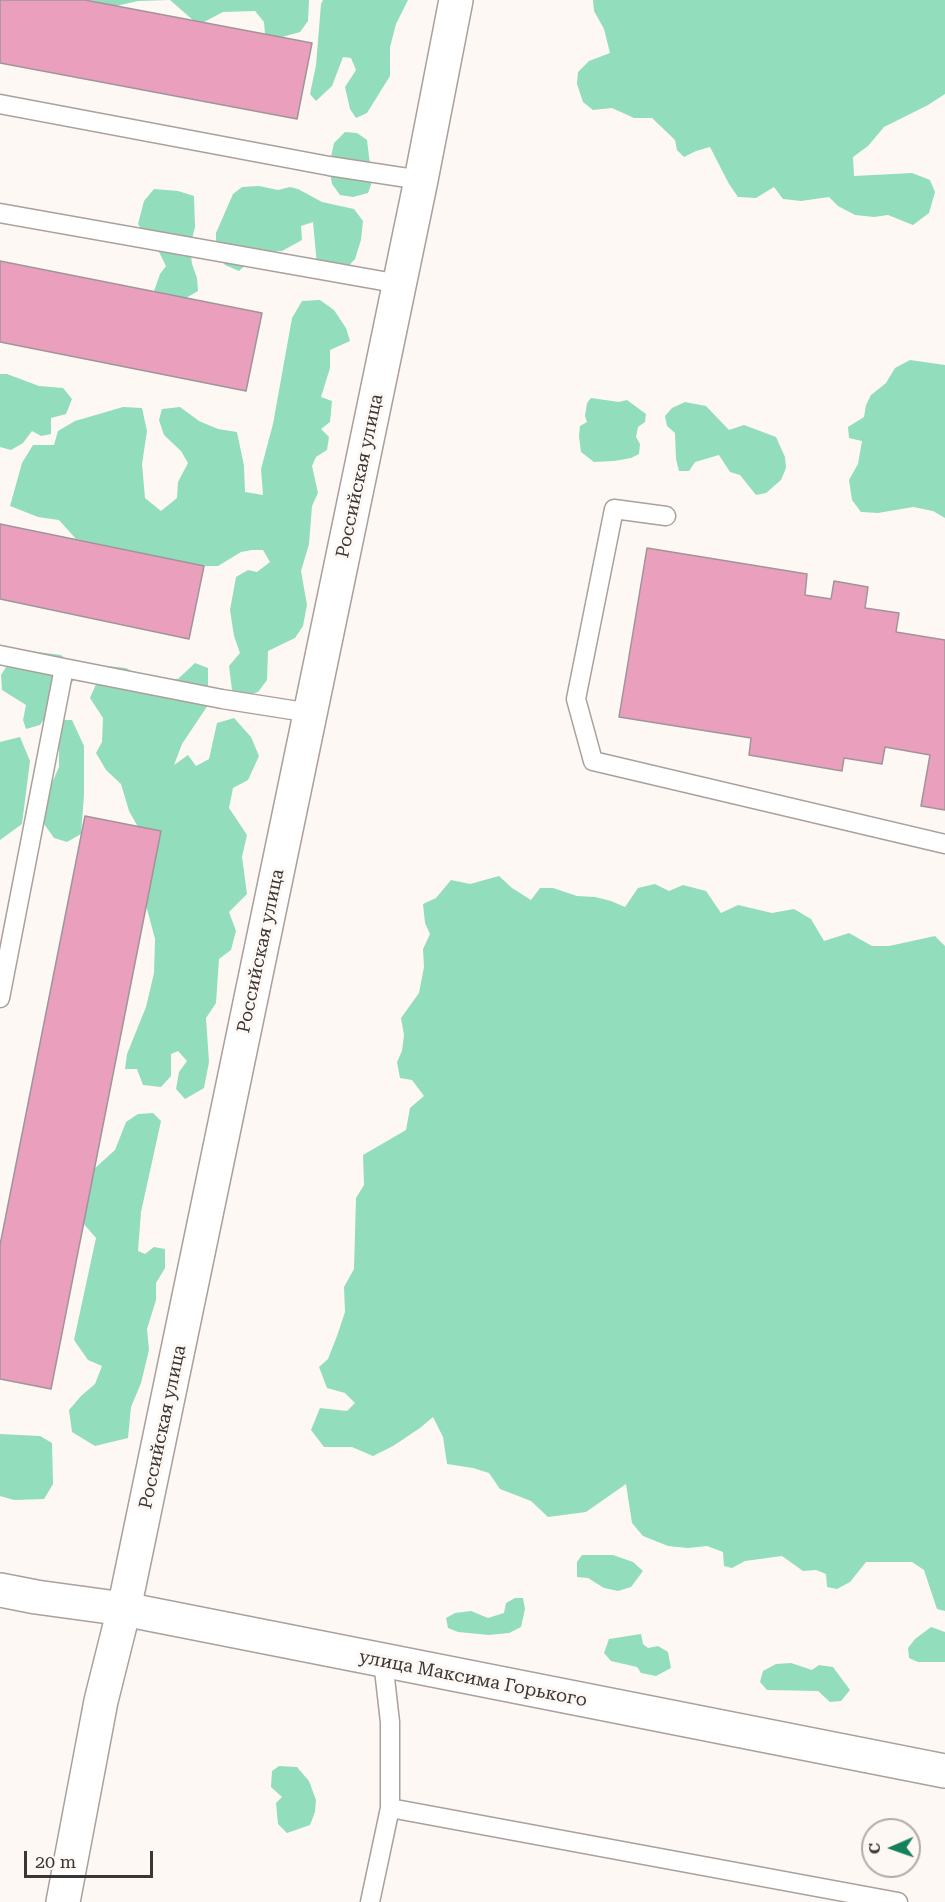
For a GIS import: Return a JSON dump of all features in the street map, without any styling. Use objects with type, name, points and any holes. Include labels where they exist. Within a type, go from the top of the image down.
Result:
[{"type":"main road","name":"Российская улица","points":[[63,1902],[101,1701],[124,1609],[311,713],[456,0]]},
{"type":"main road","name":"улица Максима Горького","points":[[0,1590],[124,1609],[945,1771]]},
{"type":"lane","points":[[0,104],[329,166],[421,180]]},
{"type":"lane","points":[[0,213],[400,284]]},
{"type":"lane","points":[[666,516],[614,509],[576,699],[594,760],[945,844]]},
{"type":"lane","points":[[0,655],[222,699],[311,713]]},
{"type":"lane","points":[[0,998],[64,668]]},
{"type":"lane","points":[[370,1902],[390,1808],[390,1722],[383,1661]]},
{"type":"lane","points":[[390,1808],[898,1902]]},
{"type":"green space","points":[[89,0],[170,0],[138,1],[116,6]]},
{"type":"green space","points":[[170,0],[309,0],[308,21],[300,32],[282,37],[265,34],[264,22],[255,11],[223,12],[204,22],[194,21]]},
{"type":"green space","points":[[323,0],[408,0],[396,24],[390,47],[390,76],[367,113],[356,118],[350,109],[345,87],[356,70],[351,58],[343,57],[332,86],[316,101],[310,94],[316,65]]},
{"type":"green space","points":[[593,0],[945,0],[945,94],[884,127],[868,146],[853,157],[854,176],[912,173],[930,180],[935,192],[929,213],[913,225],[888,215],[874,217],[855,215],[838,206],[829,197],[801,201],[783,199],[774,187],[756,198],[738,197],[710,147],[684,157],[677,150],[675,140],[652,118],[634,118],[612,108],[593,110],[583,102],[577,84],[578,72],[589,61],[610,53],[604,29],[594,11]]},
{"type":"green space","points":[[345,132],[357,133],[367,140],[372,182],[368,193],[353,197],[340,195],[332,184],[329,166],[334,143]]},
{"type":"green space","points":[[259,186],[278,190],[290,187],[322,202],[354,209],[363,221],[361,240],[355,259],[341,274],[317,265],[313,222],[301,226],[302,240],[282,251],[267,252],[253,258],[239,271],[225,265],[216,252],[216,233],[233,194],[242,187]]},
{"type":"green space","points":[[154,189],[178,191],[194,196],[195,227],[190,247],[198,291],[186,298],[154,291],[160,274],[166,266],[158,250],[147,239],[138,224],[144,201]]},
{"type":"green space","points":[[320,300],[334,310],[346,328],[350,341],[330,350],[330,368],[321,397],[332,401],[330,422],[321,429],[329,437],[327,450],[316,457],[312,466],[318,493],[312,506],[309,544],[301,571],[307,605],[303,626],[295,638],[268,651],[267,680],[258,692],[241,697],[232,690],[229,666],[240,653],[234,636],[230,610],[236,577],[248,570],[257,572],[270,562],[263,550],[241,552],[218,566],[204,566],[76,539],[59,520],[38,517],[10,506],[22,463],[33,445],[54,445],[58,431],[75,421],[123,407],[142,408],[147,431],[142,464],[145,498],[161,511],[177,498],[178,482],[188,463],[181,451],[164,435],[159,420],[162,409],[180,407],[199,421],[218,429],[237,432],[244,466],[245,492],[263,495],[261,469],[273,424],[292,318],[302,301]]},
{"type":"green space","points":[[910,360],[945,365],[945,518],[933,511],[913,507],[878,513],[861,512],[852,500],[849,480],[858,464],[862,441],[849,438],[848,427],[864,417],[871,395],[886,383],[895,368]]},
{"type":"green space","points":[[0,374],[7,374],[39,386],[63,388],[72,399],[66,414],[51,418],[51,434],[41,436],[32,431],[23,443],[11,450],[0,447]]},
{"type":"green space","points":[[591,398],[619,402],[627,400],[646,414],[645,422],[638,427],[636,437],[640,444],[639,454],[631,458],[594,462],[581,452],[580,426],[587,422],[585,416],[587,403]]},
{"type":"green space","points":[[685,402],[706,406],[729,430],[744,425],[776,437],[785,457],[786,468],[781,480],[766,493],[756,495],[740,475],[730,472],[719,455],[695,462],[689,471],[679,471],[675,433],[667,426],[665,416],[672,408]]},
{"type":"green space","points":[[30,651],[61,655],[81,672],[59,697],[40,725],[26,729],[23,720],[26,705],[2,690],[1,675],[12,658]]},
{"type":"green space","points":[[195,663],[208,668],[208,705],[182,744],[174,765],[188,755],[196,766],[209,759],[217,723],[234,718],[251,737],[259,756],[248,780],[233,788],[229,808],[247,835],[242,857],[247,894],[229,912],[236,931],[231,950],[219,959],[216,1003],[206,1018],[209,1062],[204,1088],[185,1099],[176,1089],[179,1072],[187,1061],[178,1051],[171,1054],[171,1076],[161,1087],[143,1085],[137,1069],[125,1069],[127,1054],[146,1007],[154,973],[155,939],[146,905],[161,831],[138,827],[129,811],[121,784],[106,770],[96,753],[102,742],[103,718],[90,698],[100,675],[108,666],[126,668],[146,679],[178,679]]},
{"type":"green space","points":[[55,720],[72,720],[84,746],[81,834],[67,842],[54,838],[42,821],[51,785],[59,767],[59,744],[52,733]]},
{"type":"green space","points":[[20,737],[30,761],[22,824],[0,840],[0,742]]},
{"type":"green space","points":[[499,876],[531,900],[540,888],[553,888],[577,896],[611,901],[625,907],[638,888],[655,884],[669,891],[683,885],[706,891],[721,913],[738,905],[772,913],[794,909],[811,919],[824,941],[849,933],[872,946],[889,946],[935,936],[945,946],[945,1611],[937,1609],[924,1570],[912,1562],[866,1562],[850,1582],[837,1589],[827,1587],[826,1574],[816,1570],[803,1571],[782,1556],[745,1561],[732,1568],[724,1566],[723,1552],[707,1546],[688,1548],[668,1546],[643,1536],[632,1523],[626,1484],[586,1512],[548,1517],[531,1501],[500,1489],[489,1473],[447,1464],[443,1437],[433,1417],[393,1446],[373,1456],[352,1447],[324,1447],[311,1430],[320,1408],[347,1411],[355,1403],[345,1393],[327,1388],[319,1367],[328,1359],[337,1336],[345,1312],[344,1287],[354,1269],[356,1198],[364,1185],[363,1155],[406,1130],[410,1108],[424,1096],[412,1080],[400,1078],[397,1062],[402,1051],[404,1035],[401,1018],[419,993],[424,967],[423,949],[430,934],[425,923],[423,904],[436,898],[451,880],[470,884]]},
{"type":"green space","points":[[153,1113],[161,1121],[141,1212],[138,1251],[145,1254],[154,1247],[165,1249],[165,1268],[156,1283],[156,1300],[147,1329],[149,1350],[141,1383],[131,1407],[128,1438],[95,1446],[72,1432],[69,1410],[95,1384],[102,1366],[88,1360],[74,1340],[96,1238],[83,1223],[94,1169],[115,1150],[126,1122],[138,1114]]},
{"type":"green space","points":[[0,1434],[40,1436],[52,1443],[53,1484],[44,1499],[14,1500],[0,1496]]},
{"type":"green space","points":[[582,1555],[613,1555],[633,1562],[643,1571],[631,1587],[618,1591],[604,1588],[588,1578],[577,1577],[577,1562]]},
{"type":"green space","points":[[515,1598],[523,1598],[525,1609],[521,1627],[509,1633],[489,1635],[458,1632],[448,1628],[446,1618],[455,1613],[471,1611],[488,1618],[504,1613],[506,1603]]},
{"type":"green space","points":[[931,1627],[945,1632],[945,1662],[918,1662],[909,1658],[908,1648],[915,1639]]},
{"type":"green space","points":[[641,1634],[643,1644],[648,1648],[658,1646],[668,1652],[671,1668],[656,1676],[641,1673],[637,1667],[611,1661],[604,1653],[609,1639]]},
{"type":"green space","points":[[791,1663],[812,1670],[819,1665],[833,1667],[850,1690],[841,1701],[830,1702],[818,1691],[767,1690],[760,1682],[763,1671],[776,1664]]},
{"type":"green space","points":[[279,1766],[297,1767],[309,1781],[316,1800],[315,1812],[310,1825],[287,1833],[278,1824],[276,1803],[282,1797],[271,1787],[272,1771]]},
{"type":"building","points":[[0,0],[85,0],[312,43],[297,119],[0,63]]},
{"type":"building","points":[[0,261],[262,313],[246,391],[0,342]]},
{"type":"building","points":[[0,524],[204,566],[189,639],[0,599]]},
{"type":"building","points":[[647,548],[807,574],[805,595],[831,599],[834,581],[868,587],[865,608],[899,613],[896,632],[945,640],[945,810],[921,806],[930,755],[885,747],[882,764],[844,758],[842,771],[749,755],[751,738],[619,717]]},
{"type":"building","points":[[85,816],[161,831],[51,1389],[0,1379],[0,1245]]}]
